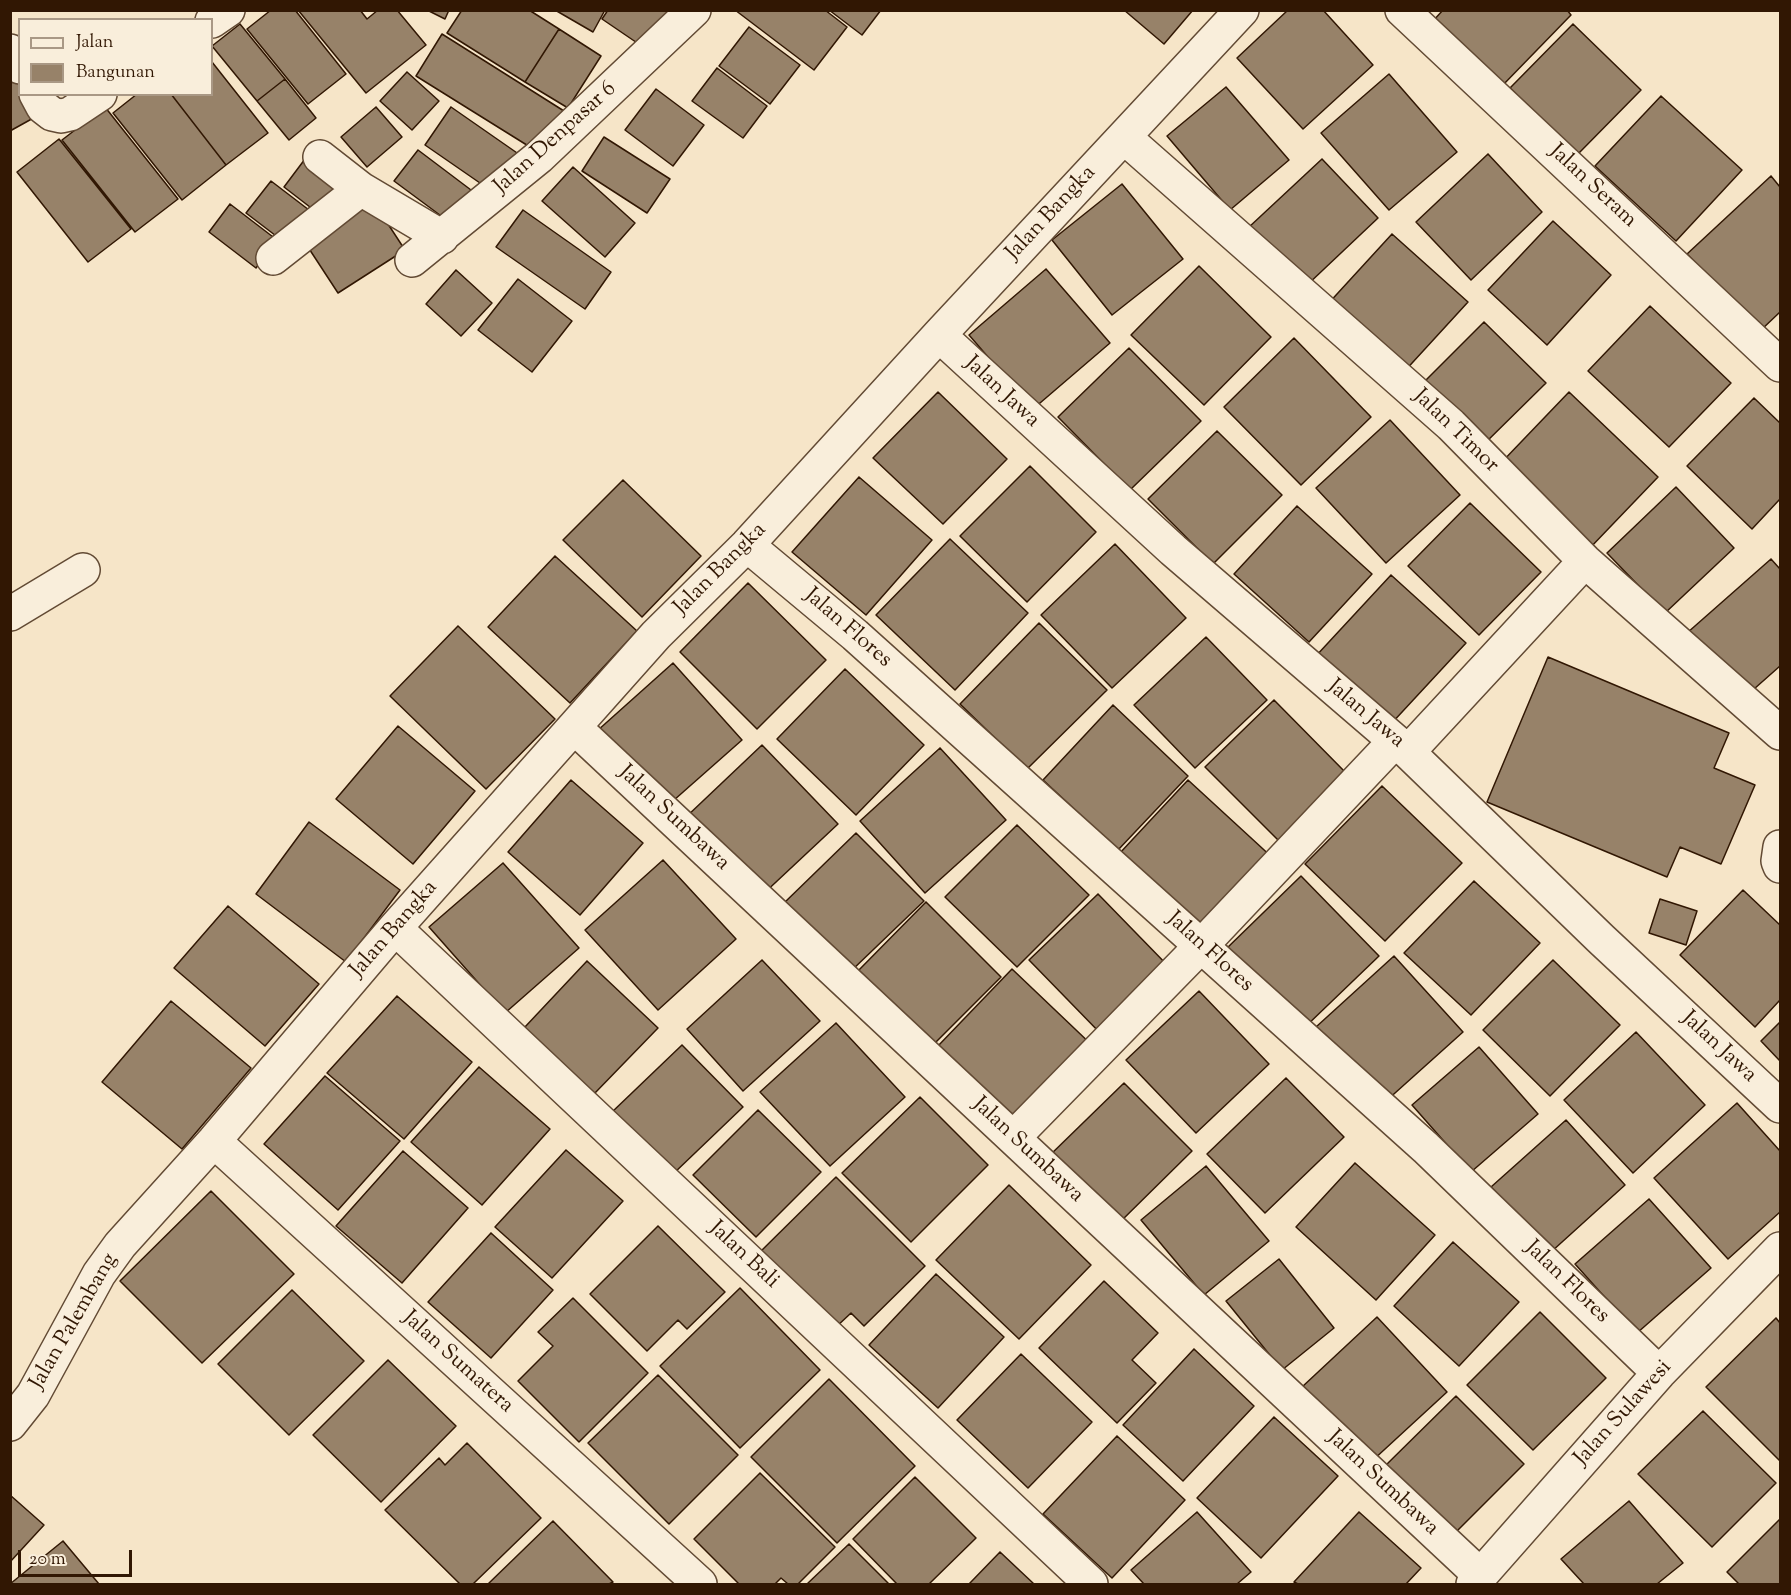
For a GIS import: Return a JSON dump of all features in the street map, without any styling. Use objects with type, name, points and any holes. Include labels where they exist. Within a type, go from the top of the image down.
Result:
[{"type":"street","points":[[213,20],[228,10]]},
{"type":"street","name":"Jalan Denpasar 6","points":[[412,260],[540,157],[694,10]]},
{"type":"street","name":"Jalan Bangka","points":[[214,1141],[395,928],[656,635],[747,545],[1242,10]]},
{"type":"street","name":"Jalan Seram","points":[[1402,10],[1780,365]]},
{"type":"street","points":[[10,51],[18,64]]},
{"type":"street","points":[[37,96],[43,107],[52,114],[61,116],[70,114],[97,96]]},
{"type":"street","name":"Jalan Timor","points":[[1124,136],[1451,425],[1585,561],[1780,734]]},
{"type":"street","points":[[320,157],[361,189],[442,237]]},
{"type":"street","points":[[273,258],[361,189]]},
{"type":"street","name":"Jalan Jawa","points":[[939,335],[1173,550],[1402,746],[1601,939],[1780,1106]]},
{"type":"street","name":"Jalan Flores","points":[[747,545],[855,635],[1426,1148],[1659,1373]]},
{"type":"street","points":[[1013,1138],[1585,561]]},
{"type":"street","points":[[10,614],[83,570]]},
{"type":"street","name":"Jalan Sumbawa","points":[[574,727],[1013,1138],[1477,1580]]},
{"type":"street","points":[[1780,848],[1778,861],[1780,866]]},
{"type":"street","name":"Jalan Bali","points":[[395,928],[1091,1584]]},
{"type":"street","name":"Jalan Palembang","points":[[10,1424],[33,1395],[99,1274],[120,1245],[214,1141]]},
{"type":"street","name":"Jalan Sumatera","points":[[214,1141],[700,1584]]},
{"type":"street","name":"Jalan Sulawesi","points":[[1477,1580],[1659,1373],[1780,1249]]},
{"type":"building","points":[[271,10],[295,10],[346,74],[308,104],[247,29]]},
{"type":"building","points":[[298,10],[360,10],[367,19],[378,10],[397,10],[426,45],[366,93]]},
{"type":"building","points":[[427,10],[449,10],[445,19]]},
{"type":"building","points":[[462,10],[529,10],[559,29],[525,82],[447,33]]},
{"type":"building","points":[[555,10],[605,10],[593,32]]},
{"type":"building","points":[[608,10],[677,10],[649,51],[602,19]]},
{"type":"building","points":[[735,10],[825,10],[847,27],[814,70]]},
{"type":"building","points":[[829,10],[881,10],[862,35]]},
{"type":"building","points":[[1124,10],[1193,10],[1164,44]]},
{"type":"building","points":[[1288,10],[1323,10],[1373,65],[1303,129],[1237,58]]},
{"type":"building","points":[[1443,10],[1567,10],[1571,15],[1501,87],[1433,21]]},
{"type":"building","points":[[240,24],[285,79],[257,101],[213,45]]},
{"type":"building","points":[[1573,24],[1641,90],[1578,154],[1510,88]]},
{"type":"building","points":[[749,27],[800,65],[770,104],[719,66]]},
{"type":"building","points":[[559,29],[601,56],[568,108],[525,82]]},
{"type":"building","points":[[442,34],[564,111],[538,152],[416,76]]},
{"type":"building","points":[[213,63],[268,133],[226,165],[173,96],[213,96]]},
{"type":"building","points":[[717,68],[767,106],[743,138],[692,101]]},
{"type":"building","points":[[10,71],[18,83],[18,96],[26,96],[37,116],[10,131]]},
{"type":"building","points":[[407,72],[439,101],[412,130],[380,101]]},
{"type":"building","points":[[1389,74],[1457,152],[1389,210],[1321,133]]},
{"type":"building","points":[[285,79],[316,118],[289,140],[257,101]]},
{"type":"building","points":[[1226,87],[1289,160],[1230,210],[1167,136]]},
{"type":"building","points":[[656,89],[704,125],[673,166],[625,130]]},
{"type":"building","points":[[134,96],[173,96],[226,165],[182,200],[113,113]]},
{"type":"building","points":[[1661,96],[1742,170],[1676,241],[1595,166]]},
{"type":"building","points":[[105,107],[178,199],[135,232],[62,140]]},
{"type":"building","points":[[376,107],[402,137],[367,167],[341,137]]},
{"type":"building","points":[[451,107],[520,155],[493,192],[425,145]]},
{"type":"building","points":[[604,137],[670,179],[647,213],[582,171]]},
{"type":"building","points":[[59,139],[131,229],[88,262],[17,172]]},
{"type":"building","points":[[418,150],[475,193],[452,224],[394,181]]},
{"type":"building","points":[[1488,154],[1542,212],[1471,280],[1416,222]]},
{"type":"building","points":[[305,159],[341,186],[319,214],[284,187]]},
{"type":"building","points":[[1322,159],[1378,218],[1305,287],[1248,228]]},
{"type":"building","points":[[573,167],[635,223],[605,257],[542,201]]},
{"type":"building","points":[[1771,176],[1780,187],[1780,312],[1760,331],[1687,254]]},
{"type":"building","points":[[271,181],[309,210],[284,242],[246,213]]},
{"type":"building","points":[[1122,184],[1183,259],[1112,315],[1052,240]]},
{"type":"building","points":[[371,198],[405,250],[338,293],[304,241]]},
{"type":"building","points":[[230,204],[277,240],[256,268],[209,232]]},
{"type":"building","points":[[523,210],[611,272],[585,309],[496,247]]},
{"type":"building","points":[[1553,221],[1611,275],[1547,345],[1488,290]]},
{"type":"building","points":[[1392,234],[1468,302],[1402,374],[1326,306]]},
{"type":"building","points":[[1199,266],[1271,337],[1204,405],[1131,335]]},
{"type":"building","points":[[1046,269],[1110,343],[1033,409],[969,335]]},
{"type":"building","points":[[456,270],[492,303],[461,336],[426,304]]},
{"type":"building","points":[[518,279],[572,321],[532,372],[478,330]]},
{"type":"building","points":[[1650,306],[1731,383],[1669,447],[1588,371]]},
{"type":"building","points":[[1484,322],[1546,383],[1479,449],[1418,388]]},
{"type":"building","points":[[1294,338],[1371,417],[1301,485],[1224,407]]},
{"type":"building","points":[[1129,348],[1201,421],[1130,490],[1058,417]]},
{"type":"building","points":[[938,392],[1007,459],[943,524],[873,458]]},
{"type":"building","points":[[1569,392],[1658,477],[1588,550],[1499,465]]},
{"type":"building","points":[[1754,398],[1780,423],[1780,499],[1752,529],[1687,466]]},
{"type":"building","points":[[1390,420],[1460,495],[1386,563],[1316,488]]},
{"type":"building","points":[[1217,431],[1282,495],[1213,564],[1148,499]]},
{"type":"building","points":[[1030,466],[1096,532],[1027,602],[960,536]]},
{"type":"building","points":[[859,477],[932,540],[866,615],[792,552]]},
{"type":"building","points":[[623,480],[701,556],[642,617],[563,540]]},
{"type":"building","points":[[1676,487],[1734,548],[1665,613],[1607,553]]},
{"type":"building","points":[[1470,503],[1541,572],[1479,635],[1408,566]]},
{"type":"building","points":[[1297,506],[1372,574],[1309,642],[1234,574]]},
{"type":"building","points":[[950,539],[1028,613],[955,690],[876,615]]},
{"type":"building","points":[[1115,544],[1186,618],[1112,688],[1041,615]]},
{"type":"building","points":[[555,556],[637,631],[570,703],[488,627]]},
{"type":"building","points":[[1771,559],[1780,569],[1780,666],[1745,697],[1687,633]]},
{"type":"building","points":[[1391,575],[1466,643],[1390,725],[1315,657]]},
{"type":"building","points":[[748,583],[826,660],[757,729],[680,652]]},
{"type":"building","points":[[1039,623],[1107,690],[1027,769],[960,704]]},
{"type":"building","points":[[458,626],[555,719],[486,789],[390,696]]},
{"type":"building","points":[[1206,637],[1267,700],[1195,768],[1134,705]]},
{"type":"building","points":[[1548,657],[1729,733],[1714,768],[1755,785],[1721,864],[1680,847],[1667,877],[1487,802]]},
{"type":"building","points":[[673,663],[742,740],[665,808],[597,731]]},
{"type":"building","points":[[845,669],[924,745],[856,815],[777,739]]},
{"type":"building","points":[[1274,700],[1350,777],[1282,844],[1205,767]]},
{"type":"building","points":[[1113,705],[1188,776],[1118,850],[1043,780]]},
{"type":"building","points":[[398,726],[475,791],[413,864],[336,799]]},
{"type":"building","points":[[762,745],[838,824],[760,897],[685,818]]},
{"type":"building","points":[[940,748],[1006,820],[925,893],[860,821]]},
{"type":"building","points":[[571,780],[643,843],[580,915],[508,852]]},
{"type":"building","points":[[1188,780],[1275,860],[1207,934],[1119,854]]},
{"type":"building","points":[[1382,786],[1462,863],[1385,941],[1305,864]]},
{"type":"building","points":[[309,822],[400,890],[346,962],[256,894]]},
{"type":"building","points":[[1017,825],[1089,895],[1017,967],[945,897]]},
{"type":"building","points":[[856,833],[924,901],[850,972],[783,904]]},
{"type":"building","points":[[663,860],[736,939],[658,1010],[585,930]]},
{"type":"building","points":[[503,863],[579,948],[505,1013],[429,927]]},
{"type":"building","points":[[1301,876],[1379,956],[1303,1029],[1225,950]]},
{"type":"building","points":[[1474,881],[1540,943],[1471,1015],[1404,953]]},
{"type":"building","points":[[1743,890],[1780,925],[1780,1000],[1755,1027],[1680,955]]},
{"type":"building","points":[[1098,894],[1173,971],[1104,1037],[1029,960]]},
{"type":"building","points":[[1660,899],[1697,911],[1686,945],[1649,933]]},
{"type":"building","points":[[926,902],[1001,977],[928,1050],[853,976]]},
{"type":"building","points":[[228,906],[319,984],[265,1046],[174,968]]},
{"type":"building","points":[[1394,956],[1463,1032],[1385,1102],[1316,1027]]},
{"type":"building","points":[[762,960],[820,1021],[743,1091],[687,1029]]},
{"type":"building","points":[[1553,960],[1620,1025],[1550,1096],[1483,1030]]},
{"type":"building","points":[[587,961],[658,1028],[594,1094],[524,1028]]},
{"type":"building","points":[[1012,969],[1096,1049],[1021,1127],[937,1047]]},
{"type":"building","points":[[1199,991],[1269,1064],[1196,1133],[1126,1060]]},
{"type":"building","points":[[397,996],[472,1062],[404,1139],[327,1073]]},
{"type":"building","points":[[171,1001],[251,1068],[182,1149],[102,1082]]},
{"type":"building","points":[[1780,1022],[1780,1061],[1761,1041]]},
{"type":"building","points":[[836,1023],[905,1097],[830,1166],[760,1092]]},
{"type":"building","points":[[1636,1032],[1705,1105],[1633,1173],[1564,1100]]},
{"type":"building","points":[[682,1045],[743,1107],[672,1175],[611,1113]]},
{"type":"building","points":[[1479,1047],[1538,1114],[1471,1172],[1412,1105]]},
{"type":"building","points":[[479,1067],[550,1129],[482,1205],[411,1142]]},
{"type":"building","points":[[325,1076],[400,1141],[338,1210],[264,1144]]},
{"type":"building","points":[[1286,1078],[1344,1137],[1265,1213],[1207,1154]]},
{"type":"building","points":[[1124,1083],[1192,1151],[1116,1226],[1047,1158]]},
{"type":"building","points":[[920,1097],[988,1165],[911,1242],[842,1173]]},
{"type":"building","points":[[1737,1103],[1780,1151],[1780,1212],[1728,1259],[1654,1178]]},
{"type":"building","points":[[758,1110],[821,1172],[756,1237],[693,1175]]},
{"type":"building","points":[[1566,1120],[1625,1185],[1551,1252],[1491,1187]]},
{"type":"building","points":[[566,1150],[623,1201],[552,1278],[495,1227]]},
{"type":"building","points":[[403,1151],[468,1208],[402,1283],[336,1226]]},
{"type":"building","points":[[1355,1163],[1435,1235],[1376,1300],[1296,1227]]},
{"type":"building","points":[[1206,1166],[1269,1241],[1204,1295],[1141,1220]]},
{"type":"building","points":[[836,1177],[925,1266],[864,1326],[851,1313],[835,1328],[759,1253]]},
{"type":"building","points":[[1009,1185],[1091,1265],[1019,1339],[936,1260]]},
{"type":"building","points":[[211,1191],[294,1274],[202,1363],[120,1281]]},
{"type":"building","points":[[1649,1199],[1711,1268],[1637,1333],[1575,1264]]},
{"type":"building","points":[[658,1226],[725,1292],[687,1329],[678,1320],[647,1351],[590,1294]]},
{"type":"building","points":[[491,1233],[553,1290],[491,1358],[428,1302]]},
{"type":"building","points":[[1453,1242],[1519,1302],[1459,1366],[1394,1306]]},
{"type":"building","points":[[1279,1259],[1334,1328],[1282,1370],[1226,1301]]},
{"type":"building","points":[[936,1274],[1004,1337],[938,1408],[869,1345]]},
{"type":"building","points":[[1104,1281],[1158,1333],[1132,1360],[1156,1383],[1117,1423],[1039,1348]]},
{"type":"building","points":[[740,1288],[820,1370],[740,1448],[660,1366]]},
{"type":"building","points":[[292,1290],[364,1361],[289,1435],[218,1364]]},
{"type":"building","points":[[573,1298],[648,1373],[579,1442],[518,1381],[553,1346],[538,1332]]},
{"type":"building","points":[[1540,1312],[1606,1378],[1533,1450],[1467,1385]]},
{"type":"building","points":[[1377,1317],[1447,1392],[1372,1461],[1302,1387]]},
{"type":"building","points":[[1776,1318],[1780,1323],[1780,1461],[1706,1387]]},
{"type":"building","points":[[1194,1349],[1254,1406],[1183,1481],[1123,1425]]},
{"type":"building","points":[[1021,1354],[1092,1422],[1028,1488],[957,1420]]},
{"type":"building","points":[[388,1360],[456,1426],[381,1502],[313,1435]]},
{"type":"building","points":[[658,1375],[738,1455],[669,1524],[588,1443]]},
{"type":"building","points":[[829,1379],[915,1466],[837,1543],[751,1457]]},
{"type":"building","points":[[1456,1396],[1524,1464],[1453,1535],[1385,1466]]},
{"type":"building","points":[[1703,1411],[1776,1483],[1712,1547],[1638,1474]]},
{"type":"building","points":[[1274,1417],[1338,1476],[1261,1558],[1197,1498]]},
{"type":"building","points":[[1117,1436],[1185,1500],[1112,1578],[1043,1514]]},
{"type":"building","points":[[467,1443],[541,1518],[473,1584],[460,1584],[385,1510],[439,1458],[445,1465]]},
{"type":"building","points":[[760,1473],[835,1547],[798,1584],[788,1584],[781,1578],[775,1584],[739,1584],[694,1539]]},
{"type":"building","points":[[915,1477],[976,1538],[929,1584],[897,1584],[853,1539]]},
{"type":"building","points":[[10,1495],[44,1525],[10,1562]]},
{"type":"building","points":[[1629,1501],[1683,1563],[1657,1584],[1584,1584],[1561,1559]]},
{"type":"building","points":[[1197,1512],[1251,1572],[1237,1584],[1144,1584],[1131,1570]]},
{"type":"building","points":[[1359,1512],[1421,1568],[1406,1584],[1298,1584],[1294,1582]]},
{"type":"building","points":[[1780,1519],[1780,1584],[1739,1584],[1727,1572]]},
{"type":"building","points":[[553,1521],[613,1582],[609,1584],[488,1584]]},
{"type":"building","points":[[63,1541],[99,1584],[10,1584]]},
{"type":"building","points":[[849,1544],[889,1584],[807,1584]]},
{"type":"building","points":[[1000,1552],[1034,1584],[969,1584]]}]
